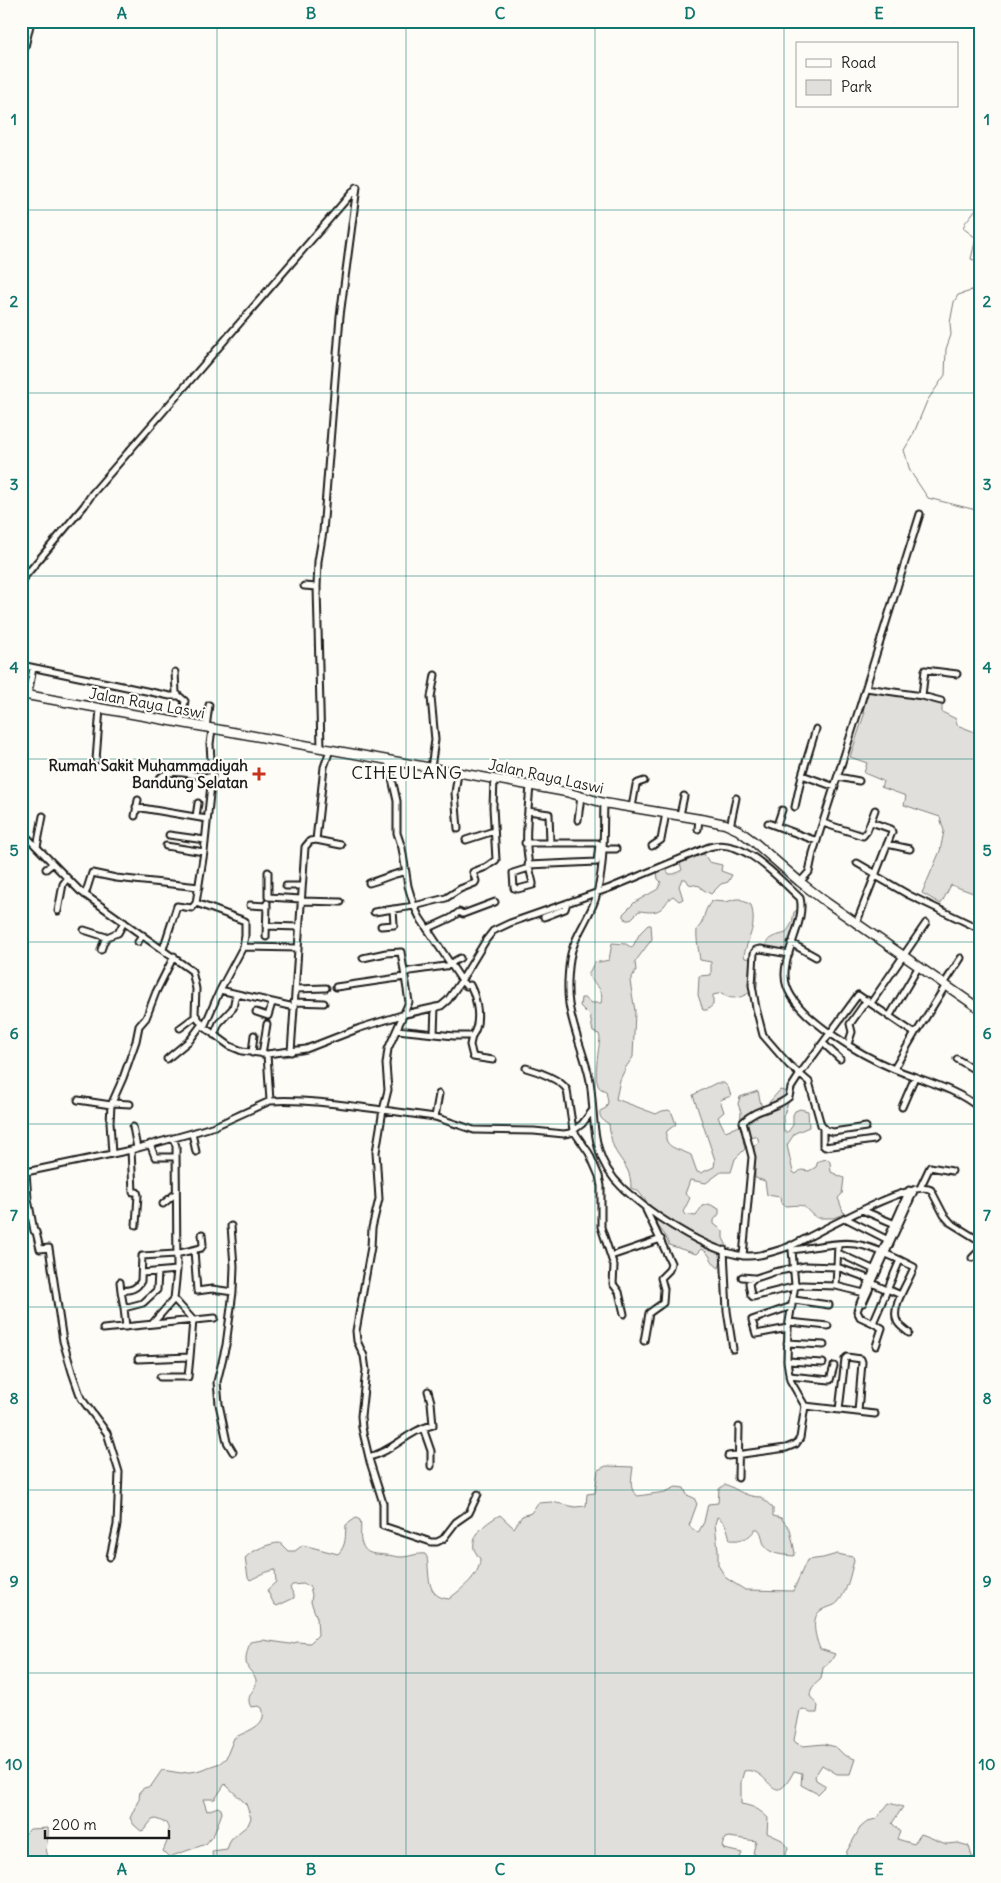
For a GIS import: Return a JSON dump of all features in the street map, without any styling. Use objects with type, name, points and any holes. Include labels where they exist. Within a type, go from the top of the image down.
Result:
[{"type":"main road","name":"Jalan Raya Laswi","points":[[24,694],[494,779],[604,802],[699,818],[730,826],[746,835],[800,882],[856,924],[980,1008]]},
{"type":"street","points":[[21,64],[31,21]]},
{"type":"street","points":[[21,581],[105,479],[357,187],[340,316],[335,398],[317,587],[325,749],[316,840]]},
{"type":"street","points":[[800,882],[809,872],[813,853],[920,514]]},
{"type":"street","points":[[304,586],[317,587]]},
{"type":"street","points":[[922,696],[925,663]]},
{"type":"street","points":[[21,665],[170,696],[179,696]]},
{"type":"street","points":[[24,694],[33,668]]},
{"type":"street","points":[[924,670],[957,674]]},
{"type":"street","points":[[175,672],[175,691],[185,701],[181,723]]},
{"type":"street","points":[[431,768],[435,740],[431,697],[435,674]]},
{"type":"street","points":[[866,688],[922,696],[941,701]]},
{"type":"street","points":[[164,949],[177,906],[192,908],[196,903],[199,887],[212,777],[209,705]]},
{"type":"street","points":[[96,760],[100,708]]},
{"type":"street","points":[[795,808],[802,775],[816,729]]},
{"type":"street","points":[[388,761],[397,801],[397,833],[414,906],[461,981],[466,986],[470,985],[476,999],[477,1026],[470,1045],[473,1057],[492,1060]]},
{"type":"street","points":[[159,779],[162,775],[169,772],[212,777]]},
{"type":"street","points":[[458,773],[455,793],[458,830]]},
{"type":"street","points":[[802,775],[835,787]]},
{"type":"street","points":[[838,777],[859,781]]},
{"type":"street","points":[[374,912],[414,906],[446,898],[460,889],[475,883],[473,872],[486,867],[496,860],[494,779]]},
{"type":"street","points":[[632,807],[636,785],[644,782]]},
{"type":"street","points":[[525,843],[597,843],[599,844],[598,861],[528,866],[512,873],[514,888],[518,890],[533,885],[528,866],[525,843],[530,786]]},
{"type":"street","points":[[578,820],[581,796]]},
{"type":"street","points":[[680,815],[684,796]]},
{"type":"street","points":[[730,826],[736,798]]},
{"type":"street","points":[[135,816],[138,800]]},
{"type":"street","points":[[604,802],[603,849],[595,897],[571,953],[568,989],[569,1006],[588,1071],[598,1145],[608,1170],[621,1187],[645,1207],[678,1230],[724,1250],[743,1256],[761,1255],[792,1248],[856,1244],[884,1253],[914,1267],[902,1295],[896,1319],[909,1333]]},
{"type":"street","points":[[196,817],[198,803]]},
{"type":"street","points":[[136,807],[207,819]]},
{"type":"street","points":[[777,825],[782,810]]},
{"type":"street","points":[[823,823],[863,836],[875,810]]},
{"type":"street","points":[[528,811],[549,814],[550,842]]},
{"type":"street","points":[[652,846],[661,840],[666,813]]},
{"type":"street","points":[[37,847],[44,816]]},
{"type":"street","points":[[698,828],[699,818]]},
{"type":"street","points":[[768,822],[818,841]]},
{"type":"street","points":[[856,924],[892,829],[871,822]]},
{"type":"street","points":[[21,831],[66,881],[124,922],[141,938],[164,949],[173,959],[192,971],[196,989],[194,1010],[201,1026],[230,1046],[266,1056],[306,1049],[347,1032],[435,1010],[444,1004],[461,981],[493,931],[560,905],[595,897],[713,845],[724,844],[743,851],[800,898]]},
{"type":"street","points":[[466,840],[494,832]]},
{"type":"street","points":[[169,834],[205,840]]},
{"type":"street","points":[[291,1052],[305,847],[310,841],[316,840],[341,845]]},
{"type":"street","points":[[887,844],[910,849]]},
{"type":"street","points":[[166,846],[204,852]]},
{"type":"street","points":[[603,849],[616,849]]},
{"type":"street","points":[[857,863],[909,895],[980,929]]},
{"type":"street","points":[[46,869],[52,864]]},
{"type":"street","points":[[266,937],[268,872]]},
{"type":"street","points":[[368,883],[385,879],[397,873],[406,872]]},
{"type":"street","points":[[85,895],[92,873],[116,878],[199,887]]},
{"type":"street","points":[[58,911],[66,881]]},
{"type":"street","points":[[286,886],[302,886]]},
{"type":"street","points":[[807,887],[800,898],[801,909],[789,954],[785,977],[788,990],[811,1018],[831,1034],[894,1069],[966,1099],[980,1109]]},
{"type":"street","points":[[268,898],[341,902]]},
{"type":"street","points":[[427,929],[452,918],[458,912],[463,914],[495,902]]},
{"type":"street","points":[[167,1059],[190,1040],[201,1026],[243,947],[245,936],[244,921],[196,903]]},
{"type":"street","points":[[544,916],[565,909],[567,903]]},
{"type":"street","points":[[250,905],[267,906]]},
{"type":"street","points":[[558,912],[560,905]]},
{"type":"street","points":[[382,926],[394,925],[393,909]]},
{"type":"street","points":[[101,950],[106,937],[109,934],[118,933],[124,922]]},
{"type":"street","points":[[848,1044],[852,1032],[850,1024],[905,957],[926,923]]},
{"type":"street","points":[[266,926],[299,927]]},
{"type":"street","points":[[84,930],[106,937]]},
{"type":"street","points":[[792,943],[816,957]]},
{"type":"street","points":[[243,947],[297,948]]},
{"type":"street","points":[[789,954],[761,949],[755,951],[752,985],[762,1034],[789,1065],[808,1080],[818,1120],[823,1128],[823,1145],[825,1147],[874,1140]]},
{"type":"street","points":[[363,958],[387,952],[400,952],[409,1002],[386,1057],[388,1090],[376,1152],[379,1199],[372,1228],[371,1247],[356,1331],[357,1341],[364,1356],[366,1370],[362,1428],[383,1503],[383,1526],[434,1543],[443,1539],[456,1522],[471,1510],[478,1494]]},
{"type":"street","points":[[336,987],[405,975],[410,971],[451,964],[460,958]]},
{"type":"street","points":[[894,1069],[961,958]]},
{"type":"street","points":[[112,1154],[111,1104],[123,1078],[136,1041],[139,1026],[146,1018],[156,992],[173,959]]},
{"type":"street","points":[[889,1017],[919,966]]},
{"type":"street","points":[[296,989],[326,988]]},
{"type":"street","points":[[220,990],[272,1003],[324,1003]]},
{"type":"street","points":[[214,1035],[219,1023],[235,1009],[236,994]]},
{"type":"street","points":[[743,1256],[752,1157],[743,1122],[756,1112],[786,1099],[800,1074],[824,1044],[858,995],[915,1033]]},
{"type":"street","points":[[256,1012],[268,1016],[272,1003]]},
{"type":"street","points":[[434,1034],[435,1010]]},
{"type":"street","points":[[180,1028],[196,1016]]},
{"type":"street","points":[[267,1024],[266,1056],[270,1101]]},
{"type":"street","points":[[397,1030],[472,1036]]},
{"type":"street","points":[[252,1053],[254,1035]]},
{"type":"street","points":[[824,1044],[840,1059]]},
{"type":"street","points":[[957,1059],[980,1073]]},
{"type":"street","points":[[526,1068],[536,1070],[566,1086],[573,1130],[589,1153],[599,1176],[601,1186],[601,1227],[614,1266],[614,1284],[619,1292],[624,1314]]},
{"type":"street","points":[[902,1107],[915,1077]]},
{"type":"street","points":[[435,1117],[439,1094]]},
{"type":"street","points":[[78,1100],[130,1104]]},
{"type":"street","points":[[110,1557],[116,1524],[118,1468],[107,1433],[81,1398],[75,1380],[63,1341],[49,1248],[40,1250],[36,1232],[34,1231],[24,1171],[112,1154],[192,1133],[215,1126],[270,1101],[329,1102],[435,1117],[467,1128],[486,1132],[534,1131],[570,1133],[586,1120],[592,1111]]},
{"type":"street","points":[[133,1127],[133,1192],[137,1192],[138,1195],[136,1225]]},
{"type":"street","points":[[823,1128],[833,1132],[866,1127]]},
{"type":"street","points":[[192,1133],[196,1152]]},
{"type":"street","points":[[152,1324],[174,1299],[177,1270],[176,1146],[174,1138]]},
{"type":"street","points":[[150,1144],[155,1157],[176,1157]]},
{"type":"street","points":[[884,1253],[895,1224],[930,1167],[952,1171]]},
{"type":"street","points":[[792,1248],[844,1218],[915,1189],[930,1189],[944,1215],[951,1223],[980,1241]]},
{"type":"street","points":[[876,1346],[882,1329],[856,1311],[915,1189]]},
{"type":"street","points":[[163,1204],[175,1194]]},
{"type":"street","points":[[21,1199],[28,1198]]},
{"type":"street","points":[[644,1341],[649,1313],[661,1305],[663,1301],[664,1290],[661,1277],[668,1272],[671,1266],[661,1239],[645,1207]]},
{"type":"street","points":[[862,1210],[895,1224]]},
{"type":"street","points":[[844,1218],[888,1240]]},
{"type":"street","points":[[231,1226],[234,1266],[232,1292],[226,1345],[217,1382],[219,1404],[227,1442],[233,1452]]},
{"type":"street","points":[[121,1291],[137,1287],[141,1281],[143,1256],[176,1254],[200,1248],[203,1245],[202,1234]]},
{"type":"street","points":[[611,1256],[661,1239]]},
{"type":"street","points":[[836,1286],[838,1245]]},
{"type":"street","points":[[728,1456],[780,1449],[796,1444],[800,1436],[805,1406],[789,1376],[787,1362],[788,1325],[794,1300],[795,1285],[792,1248]]},
{"type":"street","points":[[194,1250],[197,1291],[212,1289],[232,1292]]},
{"type":"street","points":[[724,1250],[727,1311],[733,1349]]},
{"type":"street","points":[[972,1258],[980,1250]]},
{"type":"street","points":[[838,1253],[876,1271]]},
{"type":"street","points":[[873,1323],[900,1260]]},
{"type":"street","points":[[742,1277],[755,1278],[795,1267],[837,1267],[902,1295]]},
{"type":"street","points":[[142,1273],[177,1270]]},
{"type":"street","points":[[124,1308],[144,1303],[157,1290],[158,1272]]},
{"type":"street","points":[[755,1278],[748,1283],[751,1296],[753,1297],[795,1285],[836,1286],[864,1293]]},
{"type":"street","points":[[858,1314],[871,1281]]},
{"type":"street","points":[[120,1282],[126,1327]]},
{"type":"street","points":[[160,1377],[188,1377],[193,1320],[174,1299]]},
{"type":"street","points":[[794,1300],[829,1305]]},
{"type":"street","points":[[792,1306],[752,1320],[754,1332],[757,1334],[788,1325],[828,1326]]},
{"type":"street","points":[[103,1329],[215,1318]]},
{"type":"street","points":[[787,1343],[824,1345]]},
{"type":"street","points":[[138,1360],[190,1357]]},
{"type":"street","points":[[839,1410],[845,1360],[847,1358],[858,1358],[862,1359],[858,1412]]},
{"type":"street","points":[[787,1362],[823,1364]]},
{"type":"street","points":[[789,1376],[830,1380],[834,1366]]},
{"type":"street","points":[[369,1458],[433,1424],[428,1391]]},
{"type":"street","points":[[805,1406],[875,1414]]},
{"type":"street","points":[[738,1478],[739,1427]]},
{"type":"street","points":[[423,1428],[431,1451],[431,1466]]},
{"type":"green space","points":[[869,689],[919,696],[942,704],[942,712],[956,719],[957,725],[980,734],[980,884],[976,894],[951,885],[941,904],[922,893],[940,851],[944,831],[940,817],[904,805],[906,796],[881,787],[883,781],[864,773],[867,763],[850,757],[865,712],[863,711]]},
{"type":"green space","points":[[698,854],[704,854],[709,862],[722,865],[721,871],[732,875],[728,882],[721,884],[711,894],[700,886],[689,884],[686,879],[682,879],[679,886],[683,899],[679,901],[673,896],[659,910],[653,912],[639,911],[630,920],[626,920],[623,914],[635,902],[658,889],[661,882],[658,879],[657,872],[666,869],[669,874],[674,874],[682,870],[680,863]]},
{"type":"green space","points":[[736,899],[751,905],[753,912],[752,930],[744,955],[745,958],[754,959],[753,969],[758,971],[757,987],[749,993],[735,998],[730,998],[722,993],[713,995],[713,1005],[707,1010],[703,1010],[698,995],[699,976],[711,975],[711,962],[700,960],[697,929],[702,923],[707,908],[712,901],[726,902]]},
{"type":"green space","points":[[799,909],[787,947],[783,952],[765,948],[767,941],[786,933],[792,923],[794,912]]},
{"type":"green space","points":[[648,925],[651,925],[652,939],[635,962],[636,970],[630,981],[635,1011],[633,1057],[620,1080],[616,1099],[656,1114],[669,1110],[676,1124],[667,1131],[667,1141],[673,1147],[691,1155],[697,1172],[701,1173],[714,1167],[715,1160],[693,1095],[716,1083],[724,1083],[728,1087],[731,1096],[720,1100],[724,1112],[718,1117],[725,1131],[740,1126],[741,1112],[738,1104],[740,1097],[758,1091],[761,1105],[766,1106],[780,1090],[784,1091],[789,1100],[783,1117],[784,1132],[788,1132],[793,1125],[795,1111],[800,1109],[808,1111],[809,1127],[795,1133],[787,1145],[793,1172],[796,1174],[801,1170],[809,1171],[816,1167],[818,1161],[827,1159],[830,1162],[831,1172],[844,1178],[842,1194],[838,1198],[844,1214],[833,1218],[817,1218],[802,1206],[786,1206],[781,1203],[780,1197],[767,1195],[765,1181],[755,1178],[754,1146],[759,1142],[757,1136],[743,1140],[745,1149],[735,1159],[731,1172],[721,1172],[706,1183],[690,1180],[685,1194],[690,1198],[683,1212],[685,1215],[696,1216],[702,1206],[709,1204],[719,1209],[719,1214],[714,1220],[714,1224],[723,1231],[723,1238],[728,1248],[719,1268],[704,1250],[701,1249],[696,1254],[669,1245],[665,1235],[655,1222],[651,1207],[638,1191],[631,1188],[628,1170],[616,1152],[609,1124],[600,1116],[600,1111],[606,1108],[608,1102],[606,1091],[599,1087],[596,1077],[600,1038],[599,1034],[593,1032],[590,1016],[580,1006],[581,998],[585,998],[591,1003],[601,1003],[600,990],[588,975],[594,963],[609,960],[612,943],[626,944],[632,948],[640,933]]},
{"type":"green space","points":[[606,1466],[633,1467],[632,1487],[638,1496],[665,1492],[676,1487],[684,1488],[687,1495],[694,1498],[697,1504],[689,1526],[698,1533],[704,1522],[708,1504],[718,1503],[719,1489],[725,1484],[746,1494],[761,1497],[773,1508],[773,1516],[781,1518],[790,1529],[795,1553],[794,1556],[777,1554],[769,1550],[766,1548],[758,1529],[755,1529],[744,1539],[730,1540],[725,1524],[717,1517],[715,1524],[718,1565],[726,1578],[745,1590],[793,1591],[807,1560],[837,1554],[853,1557],[854,1561],[850,1577],[841,1598],[836,1604],[820,1611],[815,1619],[816,1635],[820,1649],[835,1654],[831,1661],[823,1668],[821,1679],[811,1690],[810,1696],[818,1706],[817,1713],[810,1713],[804,1709],[800,1710],[794,1740],[803,1746],[824,1744],[836,1747],[844,1755],[855,1759],[850,1774],[837,1774],[822,1765],[815,1776],[816,1780],[826,1786],[818,1794],[801,1785],[802,1773],[794,1771],[787,1783],[781,1788],[776,1789],[753,1771],[744,1771],[741,1782],[741,1804],[756,1808],[765,1815],[768,1818],[767,1833],[782,1840],[788,1847],[784,1862],[769,1862],[753,1853],[756,1841],[729,1837],[725,1838],[722,1846],[724,1849],[742,1853],[738,1862],[213,1862],[212,1851],[227,1849],[231,1839],[248,1825],[251,1818],[246,1804],[225,1784],[215,1799],[203,1799],[207,1811],[218,1807],[222,1813],[214,1834],[206,1844],[169,1857],[163,1851],[169,1837],[166,1823],[156,1819],[152,1820],[141,1831],[134,1825],[130,1818],[139,1799],[140,1791],[151,1786],[162,1770],[181,1773],[197,1771],[220,1763],[226,1758],[234,1738],[259,1724],[263,1714],[262,1708],[259,1706],[251,1707],[249,1703],[256,1684],[256,1680],[246,1663],[250,1642],[263,1640],[290,1644],[297,1642],[310,1643],[318,1635],[317,1618],[311,1602],[310,1587],[303,1584],[292,1585],[290,1588],[294,1598],[277,1606],[267,1590],[276,1582],[275,1570],[250,1580],[245,1558],[248,1555],[276,1543],[280,1543],[288,1551],[295,1551],[303,1545],[338,1554],[344,1544],[346,1525],[356,1518],[360,1520],[362,1544],[369,1552],[401,1557],[425,1554],[432,1590],[441,1597],[449,1599],[469,1582],[477,1571],[480,1559],[474,1549],[474,1543],[478,1533],[486,1524],[500,1515],[514,1528],[522,1516],[531,1513],[538,1503],[552,1502],[575,1507],[586,1506],[587,1494],[595,1493],[598,1470]]},
{"type":"green space","points":[[889,1803],[903,1807],[892,1823],[900,1832],[897,1839],[914,1844],[921,1834],[946,1844],[958,1843],[969,1846],[972,1857],[980,1857],[980,1862],[844,1862],[847,1851],[860,1828],[868,1821],[876,1819]]},
{"type":"green space","points":[[48,1828],[46,1850],[47,1855],[54,1862],[21,1862],[25,1834],[30,1829]]},
{"type":"waterway","points":[[970,21],[980,26]]},
{"type":"waterway","points":[[980,204],[963,228],[976,238],[971,259],[980,262]]},
{"type":"waterway","points":[[980,285],[958,295],[954,302],[950,323],[951,335],[946,349],[945,375],[927,401],[913,435],[904,450],[910,471],[928,498],[980,511]]},
{"type":"waterway","points":[[466,981],[478,960]]},
{"type":"waterway","points":[[437,1011],[449,1004],[462,986]]},
{"type":"waterway","points":[[403,1019],[434,1012]]},
{"type":"waterway","points":[[283,1057],[303,1054],[367,1029],[400,1020]]},
{"type":"place","name":"Rumah Sakit Muhammadiyah Bandung Selatan","points":[[259,774]]},
{"type":"district","name":"CIHEULANG","points":[[407,772]]}]
